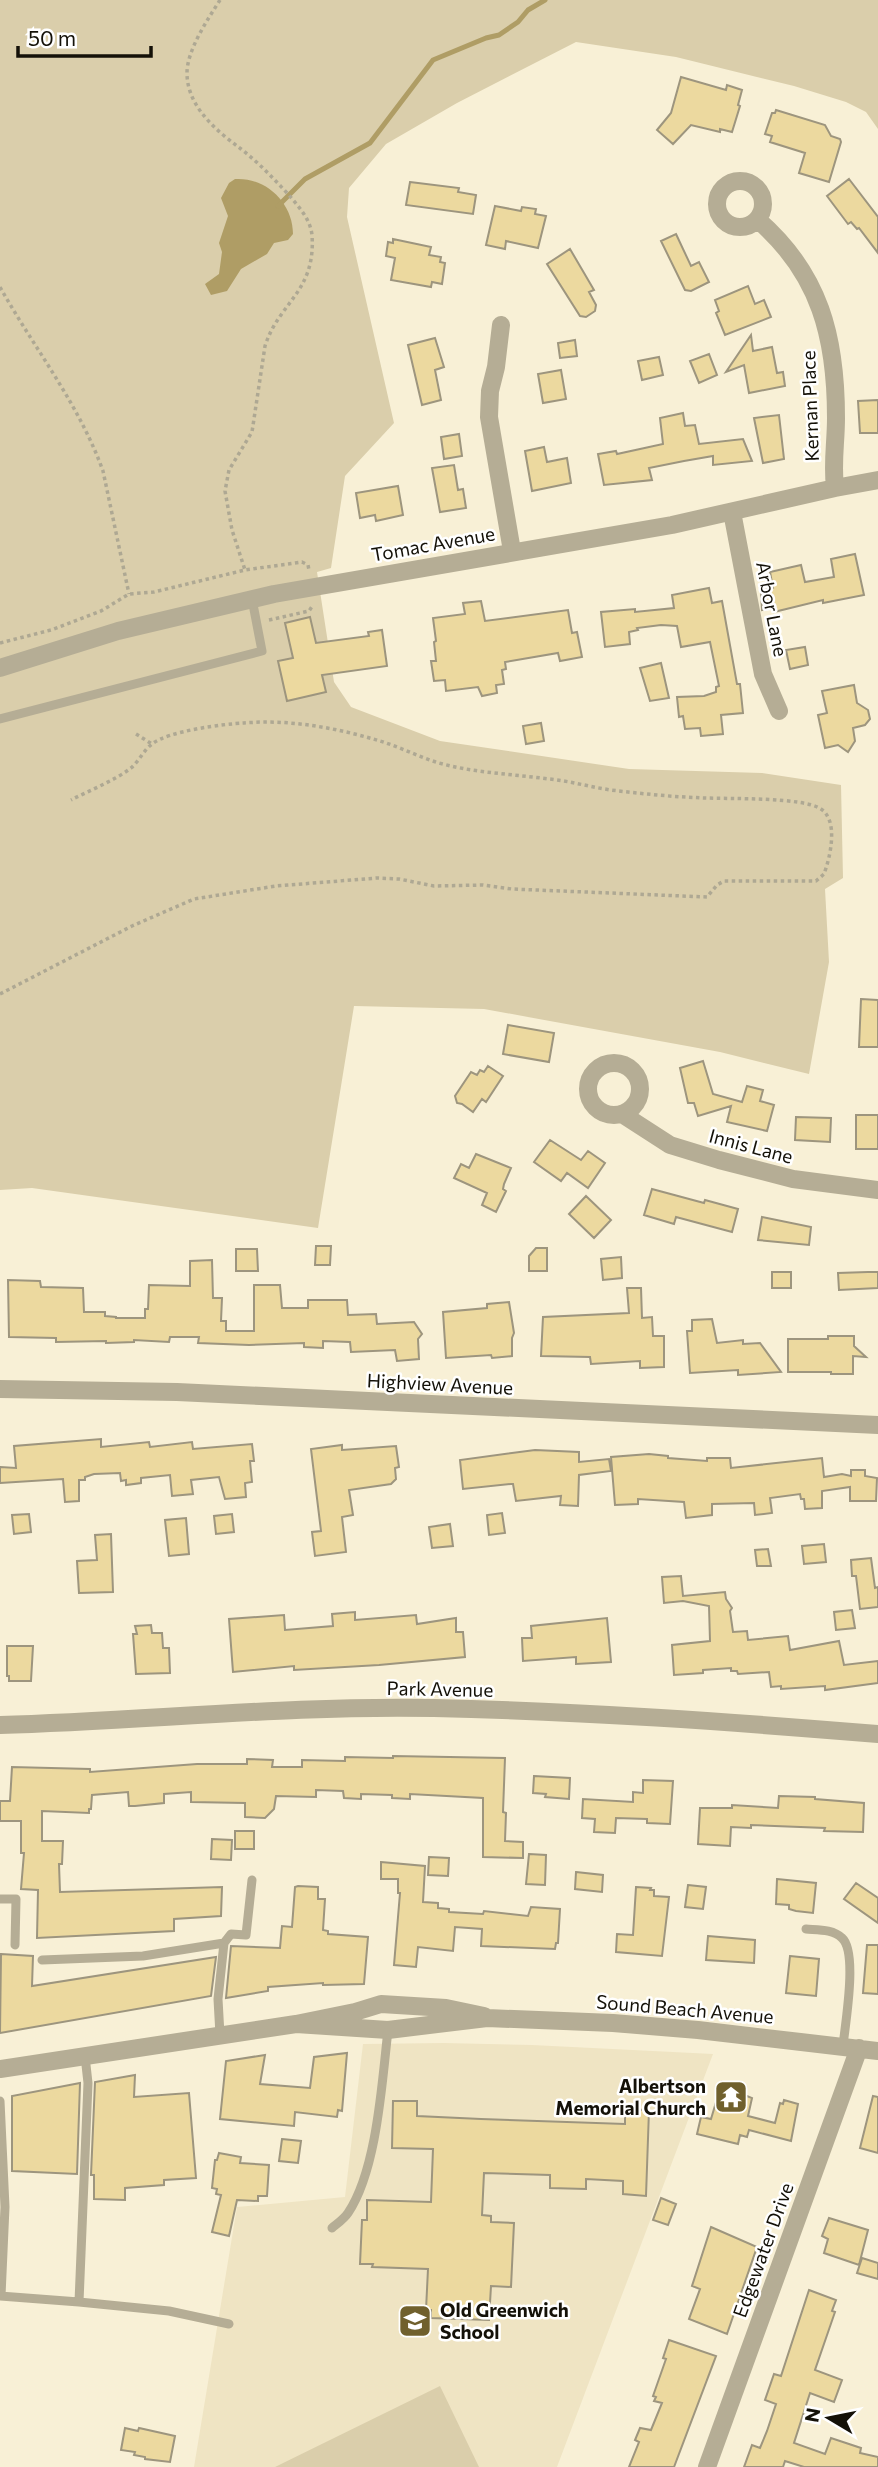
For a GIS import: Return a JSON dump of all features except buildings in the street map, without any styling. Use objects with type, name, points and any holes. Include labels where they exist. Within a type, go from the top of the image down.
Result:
[{"type":"street","name":"Kernan Place","points":[[758,220],[800,264],[823,310],[833,355],[836,419],[832,461],[835,488]]},
{"type":"street","points":[[501,325],[496,368],[490,391],[489,417],[512,551]]},
{"type":"street","name":"Tomac Avenue","points":[[0,668],[118,631],[252,599],[512,551],[672,525],[878,480]]},
{"type":"street","name":"Arbor Lane","points":[[732,512],[763,674],[779,711]]},
{"type":"street","name":"Innis Lane","points":[[622,1114],[670,1145],[719,1160],[793,1179],[878,1190]]},
{"type":"street","name":"Highview Avenue","points":[[0,1390],[177,1392],[878,1425]]},
{"type":"street","name":"Park Avenue","points":[[0,1725],[262,1711],[433,1708],[765,1725],[878,1734]]},
{"type":"street","points":[[366,2010],[364,2024],[387,2029],[407,2022],[407,2014],[396,2003]]},
{"type":"street","name":"Sound Beach Avenue","points":[[0,2068],[296,2024],[366,2010],[381,2004],[396,2003],[466,2011],[487,2018]]},
{"type":"street","name":"Sound Beach Avenue","points":[[296,2024],[387,2029],[487,2018],[613,2023],[878,2051]]},
{"type":"street","name":"Edgewater Drive","points":[[707,2467],[851,2047]]},
{"type":"lane","points":[[0,719],[262,651],[252,599]]},
{"type":"lane","points":[[220,2035],[218,1999],[224,1943],[231,1934],[246,1935],[252,1880]]},
{"type":"lane","points":[[0,1899],[16,1899],[15,1945]]},
{"type":"lane","points":[[806,1928],[832,1932],[845,1940],[848,1947],[851,2047]]},
{"type":"lane","points":[[42,1960],[143,1956],[224,1943]]},
{"type":"lane","points":[[332,2228],[346,2216],[360,2192],[371,2155],[387,2029]]},
{"type":"lane","points":[[79,2302],[88,2083],[85,2056]]},
{"type":"lane","points":[[0,2101],[5,2207],[1,2296],[169,2311],[229,2325]]},
{"type":"path","points":[[220,0],[203,27],[189,62],[187,73],[192,93],[214,129],[241,149],[298,205],[312,233],[309,267],[301,289],[270,332],[265,346],[252,432],[229,470],[226,481],[230,520],[245,570]]},
{"type":"path","points":[[0,287],[63,391],[96,452],[103,471],[129,594]]},
{"type":"path","points":[[0,994],[165,910],[194,899],[276,886],[377,878],[434,886],[483,885],[512,889],[707,897],[724,881],[816,881],[824,874],[828,864],[831,827],[827,816],[819,808],[805,804],[766,799],[693,797],[612,790],[560,780],[479,771],[439,763],[379,740],[284,723],[204,727],[152,744],[131,767],[71,800]]},
{"type":"path","points":[[136,734],[152,744]]},
{"type":"shaded area","points":[[0,0],[878,0],[878,129],[866,112],[846,102],[794,86],[676,57],[576,42],[457,103],[386,144],[349,188],[347,217],[394,423],[345,476],[331,568],[317,572],[334,682],[351,707],[440,741],[629,769],[762,773],[841,785],[843,878],[825,889],[829,962],[809,1074],[720,1052],[484,1009],[354,1006],[318,1228],[32,1188],[0,1190]]},
{"type":"shaded area","points":[[235,179],[257,182],[276,194],[288,212],[293,234],[288,240],[274,243],[267,254],[241,269],[227,291],[211,295],[205,284],[219,274],[222,252],[219,243],[228,216],[221,198],[229,183]]},
{"type":"shaded area","name":"Old Greenwich School","points":[[444,2043],[713,2054],[557,2467],[194,2467],[237,2207],[345,2197],[363,2044]]},
{"type":"shaded area","points":[[440,2386],[479,2467],[275,2467]]},
{"type":"waterway","points":[[278,206],[305,179],[370,143],[433,60],[499,35],[518,22],[528,10],[545,0]]},
{"type":"place","name":"Albertson Memorial Church","points":[[731,2097]]},
{"type":"place","name":"Old Greenwich School","points":[[415,2321]]}]
